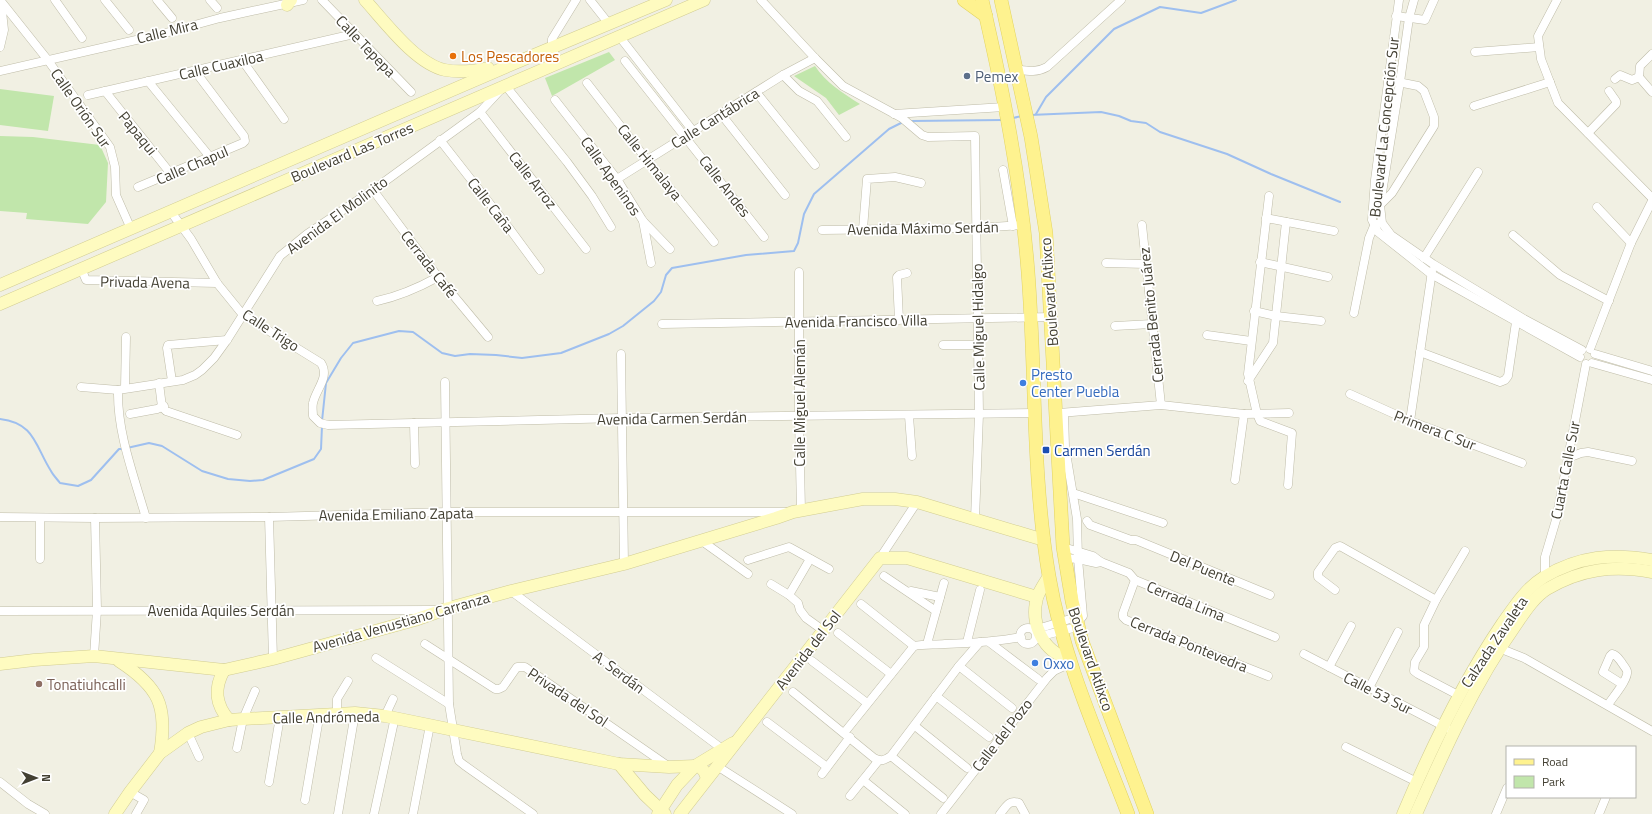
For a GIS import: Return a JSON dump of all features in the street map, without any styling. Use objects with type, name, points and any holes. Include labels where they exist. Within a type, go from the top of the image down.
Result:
[{"type":"main road","points":[[365,0],[414,53],[428,64],[444,70],[459,72],[473,71],[515,63]]},
{"type":"main road","name":"Boulevard Las Torres","points":[[0,285],[552,47],[666,0]]},
{"type":"main road","name":"Boulevard Las Torres","points":[[0,304],[704,0]]},
{"type":"main road","points":[[964,0],[986,16]]},
{"type":"main road","name":"Boulevard Atlixco","points":[[982,0],[1018,175],[1018,225],[1028,272],[1035,413],[1044,540],[1049,576],[1069,661],[1128,814]]},
{"type":"main road","name":"Boulevard Atlixco","points":[[1001,0],[1031,137],[1046,233],[1051,317],[1060,421],[1064,552],[1072,601],[1082,641],[1146,814]]},
{"type":"main road","points":[[1005,17],[1011,0]]},
{"type":"main road","points":[[797,511],[871,499],[895,499],[917,502],[1044,540]]},
{"type":"main road","name":"Avenida Venustiano Carranza","points":[[0,664],[94,656],[118,660],[224,670],[273,659],[415,620],[445,609],[511,591],[624,564],[797,511]]},
{"type":"main road","name":"Calzada Zavaleta","points":[[1412,812],[1448,728],[1458,695],[1489,644],[1517,603],[1538,581],[1571,564],[1602,556],[1632,557],[1652,560]]},
{"type":"main road","points":[[880,558],[907,558],[1037,597]]},
{"type":"main road","name":"Avenida del Sol","points":[[680,814],[717,766],[728,748],[824,631],[880,558]]},
{"type":"main road","name":"Calzada Zavaleta","points":[[1412,812],[1417,782],[1448,728],[1499,648],[1527,609],[1545,590],[1573,576],[1602,568],[1632,568],[1652,572]]},
{"type":"main road","points":[[1049,576],[1037,597],[1035,613],[1037,633],[1050,649],[1069,661]]},
{"type":"main road","points":[[118,660],[149,683],[158,699],[163,718],[164,734],[160,754]]},
{"type":"main road","points":[[224,670],[218,685],[218,701],[222,712],[229,720]]},
{"type":"main road","name":"Calle Andrómeda","points":[[117,813],[130,792],[160,754],[188,733],[229,720],[355,713],[390,716],[618,764],[669,767],[695,766]]},
{"type":"main road","name":"Avenida del Sol","points":[[661,813],[677,786],[695,766],[728,748]]},
{"type":"main road","points":[[618,764],[661,813]]},
{"type":"main road","points":[[695,766],[700,767],[704,771],[707,778]]},
{"type":"street","points":[[56,0],[82,38]]},
{"type":"street","points":[[105,0],[129,30]]},
{"type":"street","points":[[158,0],[172,18]]},
{"type":"street","points":[[210,0],[217,8]]},
{"type":"street","name":"Calle Mira","points":[[0,72],[158,35],[220,18],[303,0]]},
{"type":"street","name":"Calle Tepepa","points":[[322,0],[411,92]]},
{"type":"street","points":[[558,62],[552,47],[552,39],[576,0]]},
{"type":"street","points":[[590,0],[609,24]]},
{"type":"street","points":[[761,0],[814,58],[843,86],[893,114],[1005,109]]},
{"type":"street","points":[[1016,69],[1031,72],[1040,71],[1047,67],[1121,0]]},
{"type":"street","name":"Boulevard La Concepción Sur","points":[[1399,0],[1372,220],[1378,232],[1431,274],[1520,322],[1587,356],[1650,373]]},
{"type":"street","name":"Boulevard La Concepción Sur","points":[[1414,0],[1409,18],[1380,205],[1382,223],[1391,235],[1520,322]]},
{"type":"street","points":[[1396,16],[1425,20],[1434,0]]},
{"type":"street","points":[[1557,0],[1539,32],[1539,47],[1541,59],[1558,103],[1652,198]]},
{"type":"street","name":"Calle Orión Sur","points":[[0,1],[4,30],[0,47]]},
{"type":"street","name":"Calle Orión Sur","points":[[0,1],[48,60],[110,147],[115,168],[116,195],[131,229]]},
{"type":"street","name":"Calle Cuaxiloa","points":[[88,95],[354,34]]},
{"type":"street","points":[[619,36],[694,131]]},
{"type":"street","points":[[1475,52],[1539,47]]},
{"type":"street","points":[[1652,54],[1640,66],[1639,77],[1652,92]]},
{"type":"street","name":"Calle Cantábrica","points":[[616,180],[783,74],[814,58]]},
{"type":"street","points":[[242,60],[284,119]]},
{"type":"street","name":"Calle Andes","points":[[625,61],[764,237]]},
{"type":"street","name":"Calle Chapul","points":[[138,187],[243,144],[245,141],[244,136],[195,71]]},
{"type":"street","points":[[783,74],[799,91],[817,101],[846,137]]},
{"type":"street","points":[[1615,79],[1620,75],[1632,80],[1639,77]]},
{"type":"street","points":[[1380,205],[1392,193],[1434,126],[1434,117],[1424,91],[1418,86],[1388,80]]},
{"type":"street","points":[[148,81],[210,157]]},
{"type":"street","name":"Calle Himalaya","points":[[587,82],[647,160],[714,242]]},
{"type":"street","points":[[1474,106],[1550,82]]},
{"type":"street","points":[[505,86],[567,162],[592,196],[611,227]]},
{"type":"street","name":"Avenida El Molinito","points":[[81,388],[121,389],[190,378],[202,370],[214,358],[227,340],[280,256],[307,234],[373,190],[480,112],[505,86]]},
{"type":"street","name":"Papaqui","points":[[105,91],[171,174]]},
{"type":"street","points":[[756,92],[815,165]]},
{"type":"street","points":[[1588,133],[1616,104],[1616,101],[1609,92]]},
{"type":"street","name":"Calle Apeninos","points":[[555,100],[616,180],[643,221],[670,248]]},
{"type":"street","name":"Calle Arroz","points":[[480,112],[586,249]]},
{"type":"street","points":[[721,114],[785,195]]},
{"type":"street","name":"Calle Miguel Hidalgo","points":[[893,114],[902,118],[922,135],[928,137],[975,136],[979,414],[975,519]]},
{"type":"street","name":"Calle Caña","points":[[440,140],[540,270]]},
{"type":"street","points":[[1003,170],[1018,225]]},
{"type":"street","points":[[1424,258],[1478,172]]},
{"type":"street","points":[[863,229],[867,179],[895,177],[920,183]]},
{"type":"street","name":"Cerrada Café","points":[[373,190],[438,277],[488,337]]},
{"type":"street","points":[[1269,196],[1254,311],[1248,381],[1257,414],[1262,423],[1292,433],[1288,485]]},
{"type":"street","name":"Cuarta Calle Sur","points":[[1544,577],[1545,557],[1556,520],[1587,356],[1630,242],[1652,201]]},
{"type":"street","points":[[1597,207],[1630,242]]},
{"type":"street","name":"Calle Trigo","points":[[171,212],[181,225],[217,283],[243,315],[321,363],[325,368],[324,376],[313,403],[313,416]]},
{"type":"street","points":[[1266,218],[1334,231]]},
{"type":"street","points":[[643,221],[651,263]]},
{"type":"street","points":[[1248,381],[1273,343],[1286,222]]},
{"type":"street","points":[[1354,313],[1369,238],[1374,226],[1382,223]]},
{"type":"street","name":"Avenida Máximo Serdán","points":[[822,230],[977,228],[1018,225]]},
{"type":"street","name":"Cerrada Benito Juárez","points":[[1142,225],[1161,405]]},
{"type":"street","points":[[1513,235],[1560,275],[1609,301]]},
{"type":"street","points":[[1260,262],[1281,265],[1328,277]]},
{"type":"street","points":[[1106,263],[1146,264]]},
{"type":"street","points":[[1410,421],[1433,264]]},
{"type":"street","name":"Privada Avena","points":[[82,268],[86,280],[217,283]]},
{"type":"street","name":"Calle Miguel Alemán","points":[[797,511],[799,417],[799,272]]},
{"type":"street","points":[[899,320],[897,277],[907,273]]},
{"type":"street","points":[[377,300],[395,297],[414,290],[438,277]]},
{"type":"street","points":[[1254,311],[1276,316],[1321,321]]},
{"type":"street","name":"Avenida Francisco Villa","points":[[662,324],[1051,317]]},
{"type":"street","points":[[1420,352],[1500,382],[1506,380],[1508,376],[1520,322]]},
{"type":"street","points":[[1115,326],[1152,324]]},
{"type":"street","points":[[1207,335],[1251,341]]},
{"type":"street","points":[[126,337],[118,411],[123,439],[146,518]]},
{"type":"street","points":[[164,408],[163,396],[168,345],[227,340]]},
{"type":"street","points":[[943,345],[978,345]]},
{"type":"street","points":[[621,354],[624,564]]},
{"type":"street","points":[[445,382],[448,512],[445,609],[449,660],[449,704],[452,730],[459,761],[533,814]]},
{"type":"street","name":"Primera C Sur","points":[[1350,394],[1410,421],[1522,463]]},
{"type":"street","points":[[1037,633],[1060,627],[1070,619],[1077,622],[1083,618],[1077,519],[1060,421],[1161,405],[1244,414],[1289,413]]},
{"type":"street","points":[[130,414],[164,408],[237,435]]},
{"type":"street","name":"Avenida Carmen Serdán","points":[[313,416],[324,424],[446,423],[622,418],[909,416],[1035,413]]},
{"type":"street","points":[[1235,480],[1244,414]]},
{"type":"street","points":[[909,416],[912,456]]},
{"type":"street","points":[[414,423],[415,464]]},
{"type":"street","points":[[1568,458],[1588,452],[1632,461]]},
{"type":"street","points":[[1073,492],[1162,523]]},
{"type":"street","name":"Avenida del Sol","points":[[880,558],[917,502]]},
{"type":"street","name":"Avenida Emiliano Zapata","points":[[0,517],[146,518],[269,517],[448,512],[797,511]]},
{"type":"street","points":[[269,517],[273,659]]},
{"type":"street","points":[[40,518],[40,559]]},
{"type":"street","points":[[94,656],[96,610],[95,518]]},
{"type":"street","name":"Del Puente","points":[[1077,519],[1087,521],[1092,520],[1126,533],[1133,536],[1136,540],[1270,595]]},
{"type":"street","points":[[702,541],[748,574]]},
{"type":"street","points":[[1336,590],[1318,576],[1318,572],[1335,548],[1340,546],[1436,600]]},
{"type":"street","points":[[748,560],[789,547],[829,568]]},
{"type":"street","points":[[1458,695],[1414,671],[1415,662],[1424,647],[1424,625],[1436,600],[1465,551]]},
{"type":"street","name":"Cerrada Lima","points":[[1064,552],[1093,556],[1101,562],[1129,573],[1135,580],[1275,637]]},
{"type":"street","points":[[789,595],[810,559]]},
{"type":"street","points":[[884,576],[907,590],[936,611]]},
{"type":"street","name":"Cerrada Pontevedra","points":[[1135,580],[1123,613],[1123,617],[1126,620],[1268,676]]},
{"type":"street","points":[[927,644],[944,583]]},
{"type":"street","points":[[771,584],[789,595],[798,603],[800,610],[806,618],[824,631]]},
{"type":"street","points":[[907,590],[940,597]]},
{"type":"street","points":[[967,642],[980,590]]},
{"type":"street","name":"A. Serdán","points":[[511,591],[728,748]]},
{"type":"street","points":[[861,604],[914,646]]},
{"type":"street","name":"Avenida Aquiles Serdán","points":[[0,611],[445,609]]},
{"type":"street","points":[[1329,667],[1351,626]]},
{"type":"street","points":[[1030,628],[1037,633],[1034,642],[1029,644],[1024,642],[1021,638],[1021,632],[1025,629],[1030,628]]},
{"type":"street","points":[[1369,688],[1398,632]]},
{"type":"street","points":[[838,633],[891,674]]},
{"type":"street","points":[[822,774],[867,703],[914,646],[927,644],[989,642],[1021,638]]},
{"type":"street","points":[[793,692],[879,760],[885,760],[891,756],[959,666],[980,642]]},
{"type":"street","points":[[989,642],[1038,679]]},
{"type":"street","points":[[425,644],[449,660]]},
{"type":"street","points":[[1499,648],[1524,658],[1652,730]]},
{"type":"street","name":"Calle 53 Sur","points":[[1304,654],[1448,728]]},
{"type":"street","points":[[376,658],[449,704]]},
{"type":"street","name":"Privada del Sol","points":[[449,660],[495,689],[503,687],[517,667],[525,667],[669,767]]},
{"type":"street","points":[[812,661],[867,703]]},
{"type":"street","name":"Calle del Pozo","points":[[941,814],[1047,678],[1054,671],[1069,661]]},
{"type":"street","points":[[959,666],[1012,708]]},
{"type":"street","points":[[337,714],[337,699],[348,682]]},
{"type":"street","points":[[1608,704],[1622,684]]},
{"type":"street","points":[[237,748],[243,719],[255,691]]},
{"type":"street","points":[[936,696],[989,737]]},
{"type":"street","points":[[374,814],[393,699]]},
{"type":"street","points":[[338,814],[355,713]]},
{"type":"street","points":[[305,800],[318,724],[318,715]]},
{"type":"street","points":[[270,782],[280,716]]},
{"type":"street","points":[[767,722],[827,767]]},
{"type":"street","points":[[413,814],[430,725]]},
{"type":"street","points":[[915,726],[967,768]]},
{"type":"street","points":[[188,733],[198,757]]},
{"type":"street","points":[[1346,747],[1417,782]]},
{"type":"street","points":[[891,756],[943,798]]},
{"type":"street","points":[[850,796],[879,760]]},
{"type":"street","points":[[717,766],[792,814]]},
{"type":"street","points":[[863,780],[905,814]]},
{"type":"street","points":[[0,782],[28,804],[33,812],[45,814]]},
{"type":"street","points":[[1496,814],[1506,790]]},
{"type":"street","points":[[130,792],[144,800],[136,814]]},
{"type":"street","points":[[1600,814],[1606,798]]},
{"type":"street","points":[[1000,814],[1008,803],[1014,801],[1019,803],[1025,814]]},
{"type":"green space","points":[[609,52],[615,60],[552,96],[545,78]]},
{"type":"green space","points":[[815,66],[829,82],[841,92],[860,104],[839,115],[826,98],[794,76]]},
{"type":"green space","points":[[0,89],[54,96],[48,131],[0,125]]},
{"type":"green space","points":[[0,136],[33,137],[100,145],[108,163],[106,202],[88,224],[26,219],[27,213],[0,211]]},
{"type":"waterway","points":[[1036,114],[1046,97],[1114,29],[1160,7],[1201,13],[1236,0]]},
{"type":"waterway","points":[[1030,115],[1101,112],[1119,116],[1131,121],[1146,123],[1160,132],[1227,154],[1271,174],[1340,202]]},
{"type":"waterway","points":[[1013,118],[1022,116]]},
{"type":"waterway","points":[[911,121],[1002,120]]},
{"type":"waterway","points":[[322,421],[326,383],[341,358],[353,343],[399,331],[413,332],[442,353],[455,356],[470,354],[522,358],[561,353],[609,334],[623,326],[654,301],[661,292],[666,275],[672,268],[746,255],[794,251],[798,243],[804,214],[814,194],[889,129],[903,122]]},
{"type":"waterway","points":[[0,419],[12,421],[20,425],[33,437],[46,462],[60,483],[78,486],[91,480],[119,449],[123,449]]},
{"type":"waterway","points":[[127,448],[149,443],[162,446],[202,471],[228,479],[250,481],[263,480],[314,459],[321,449],[322,426]]},
{"type":"place","name":"Los Pescadores","points":[[453,56]]},
{"type":"place","name":"Pemex","points":[[967,76]]},
{"type":"place","name":"Presto Center Puebla","points":[[1023,383]]},
{"type":"place","name":"Carmen Serdán","points":[[1046,450]]},
{"type":"place","name":"Oxxo","points":[[1035,663]]},
{"type":"place","name":"Tonatiuhcalli","points":[[39,684]]}]
